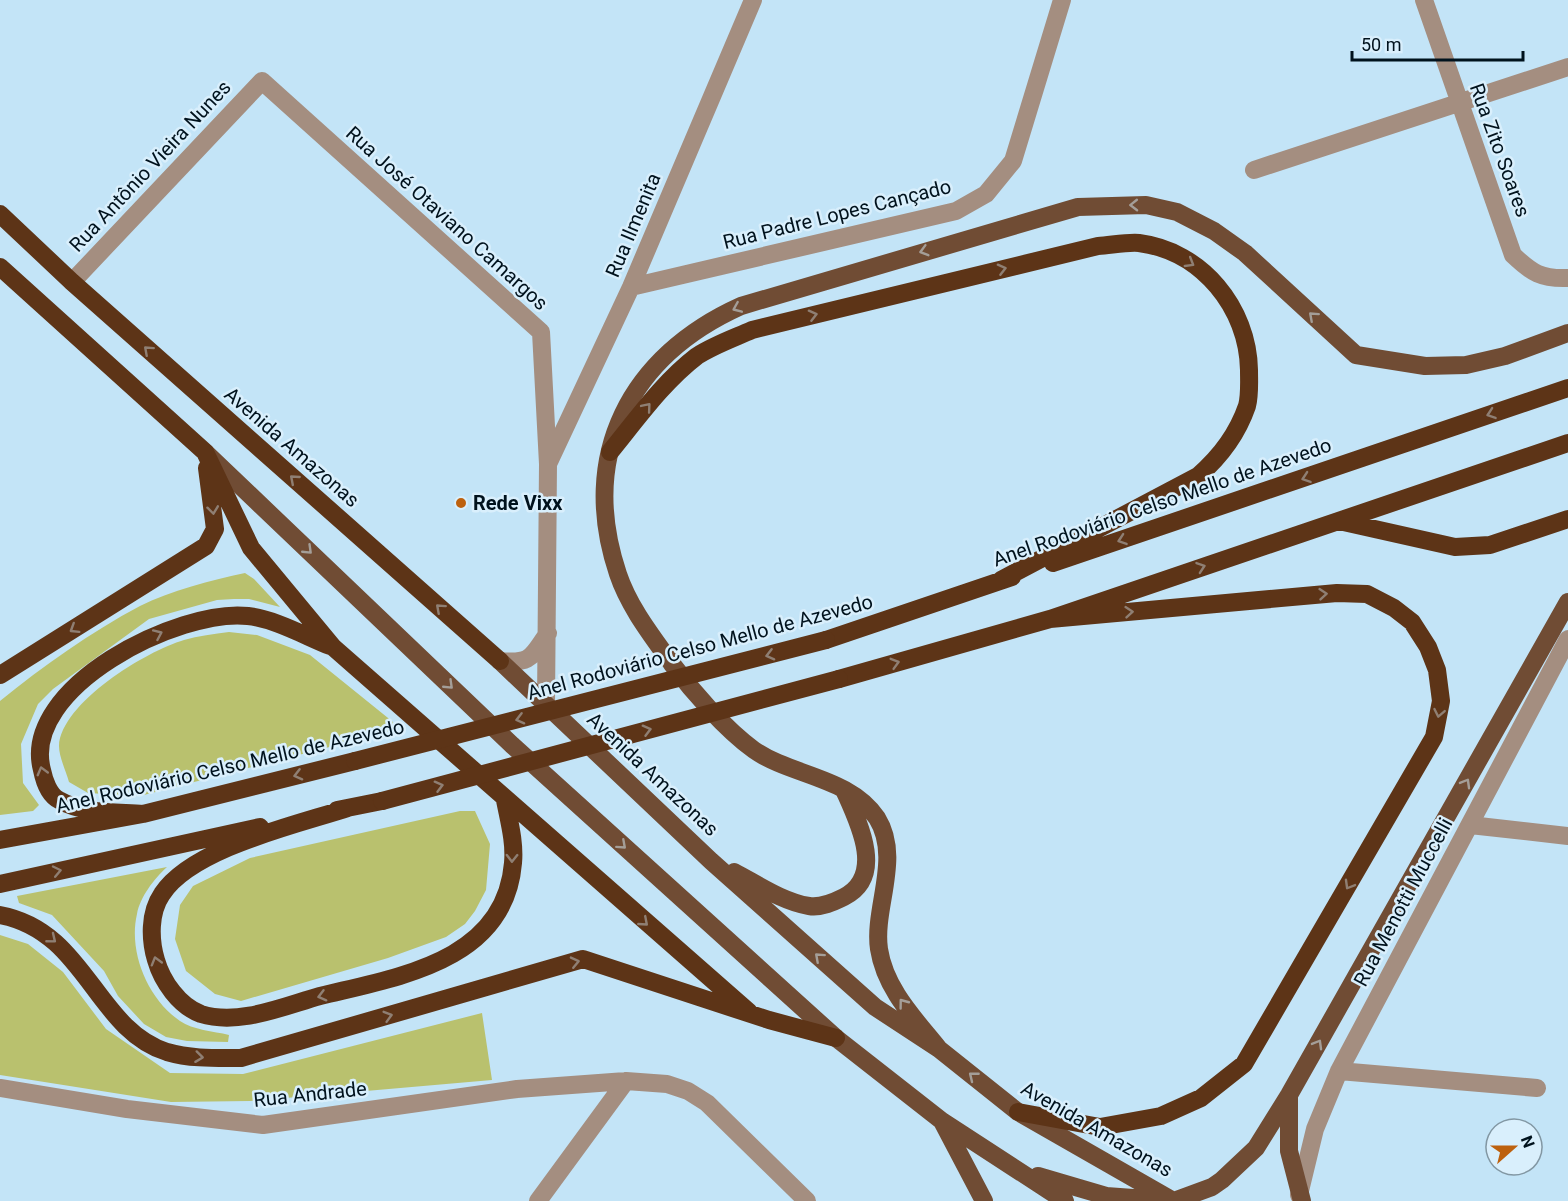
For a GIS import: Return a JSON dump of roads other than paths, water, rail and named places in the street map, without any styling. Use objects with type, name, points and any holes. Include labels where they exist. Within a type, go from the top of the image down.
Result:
[{"type":"highway","name":"Avenida Amazonas","points":[[0,214],[72,282],[500,661]]},
{"type":"highway","points":[[609,452],[660,391],[690,363],[708,350],[752,330],[1098,246],[1137,243],[1154,246],[1190,261],[1210,277],[1227,298],[1242,327],[1249,358],[1247,405],[1220,457],[1198,476],[1001,580]]},
{"type":"highway","points":[[0,267],[205,452],[251,548],[333,647],[749,1012]]},
{"type":"highway","name":"Anel Rodoviário Celso Mello de Azevedo","points":[[0,840],[143,814],[826,640],[1568,388]]},
{"type":"highway","points":[[0,884],[382,801],[839,679],[1050,619],[1568,443]]},
{"type":"highway","points":[[0,675],[206,546],[215,529],[205,452]]},
{"type":"highway","points":[[1337,521],[1455,547],[1490,545],[1568,519]]},
{"type":"highway","points":[[1018,1113],[1100,1127],[1161,1116],[1201,1098],[1244,1064],[1434,737],[1441,701],[1437,670],[1428,647],[1412,622],[1394,608],[1367,594],[1337,593],[1050,619]]},
{"type":"highway","points":[[143,814],[75,807],[56,800],[45,783],[38,756],[45,724],[84,680],[127,648],[162,631],[192,621],[220,617],[249,616],[333,647]]},
{"type":"highway","points":[[348,808],[205,858],[181,874],[161,895],[153,915],[151,944],[160,975],[175,996],[200,1014],[235,1018],[424,970],[471,944],[503,905],[510,874],[512,835],[505,800]]},
{"type":"highway","points":[[0,915],[35,926],[56,941],[81,967],[115,1014],[145,1041],[167,1052],[201,1058],[241,1058],[583,959],[836,1038]]},
{"type":"main road","points":[[939,1049],[897,997],[882,963],[878,946],[887,872],[885,837],[878,819],[868,807],[843,789],[754,750],[695,695],[660,647],[628,597],[618,574],[607,518],[609,452],[623,411],[648,372],[694,330],[718,316],[769,296],[1078,207],[1146,205],[1177,212],[1214,231],[1245,253],[1356,355],[1425,366],[1466,365],[1505,356],[1568,333]]},
{"type":"main road","points":[[205,452],[512,745],[836,1038],[942,1121],[1065,1201]]},
{"type":"main road","points":[[1013,1169],[1106,1196],[1174,1201],[1212,1187],[1256,1148],[1289,1095],[1568,602]]},
{"type":"main road","name":"Avenida Amazonas","points":[[500,661],[711,861],[875,1007],[939,1049],[1018,1113],[1174,1201]]},
{"type":"main road","points":[[711,861],[795,903],[812,907],[839,900],[854,892],[863,877],[866,854],[861,828],[843,789]]},
{"type":"main road","points":[[1289,1095],[1289,1151],[1300,1198]]},
{"type":"main road","points":[[942,1121],[984,1201]]},
{"type":"street","name":"Rua Ilmenita","points":[[548,465],[631,287],[753,0]]},
{"type":"street","name":"Rua Padre Lopes Cançado","points":[[631,287],[956,211],[986,194],[1013,161],[1062,0]]},
{"type":"street","name":"Rua Zito Soares","points":[[1424,0],[1513,255],[1529,269],[1548,279],[1568,278]]},
{"type":"street","points":[[1254,170],[1568,67]]},
{"type":"street","name":"Rua Antônio Vieira Nunes","points":[[72,282],[262,81]]},
{"type":"street","name":"Rua José Otaviano Camargos","points":[[262,81],[541,332],[548,465],[549,631],[546,704]]},
{"type":"street","points":[[500,661],[521,663],[533,655],[549,631]]},
{"type":"street","name":"Rua Menotti Muccelli","points":[[1300,1198],[1315,1129],[1339,1071],[1568,639]]},
{"type":"street","points":[[1470,825],[1568,836]]},
{"type":"street","points":[[1339,1071],[1537,1088]]},
{"type":"street","points":[[538,1201],[626,1081]]},
{"type":"street","name":"Rua Andrade","points":[[0,1088],[127,1109],[263,1125],[518,1089],[626,1081],[667,1084],[688,1091],[707,1103],[807,1201]]},
{"type":"place","name":"Rede Vixx","points":[[461,503]]}]
